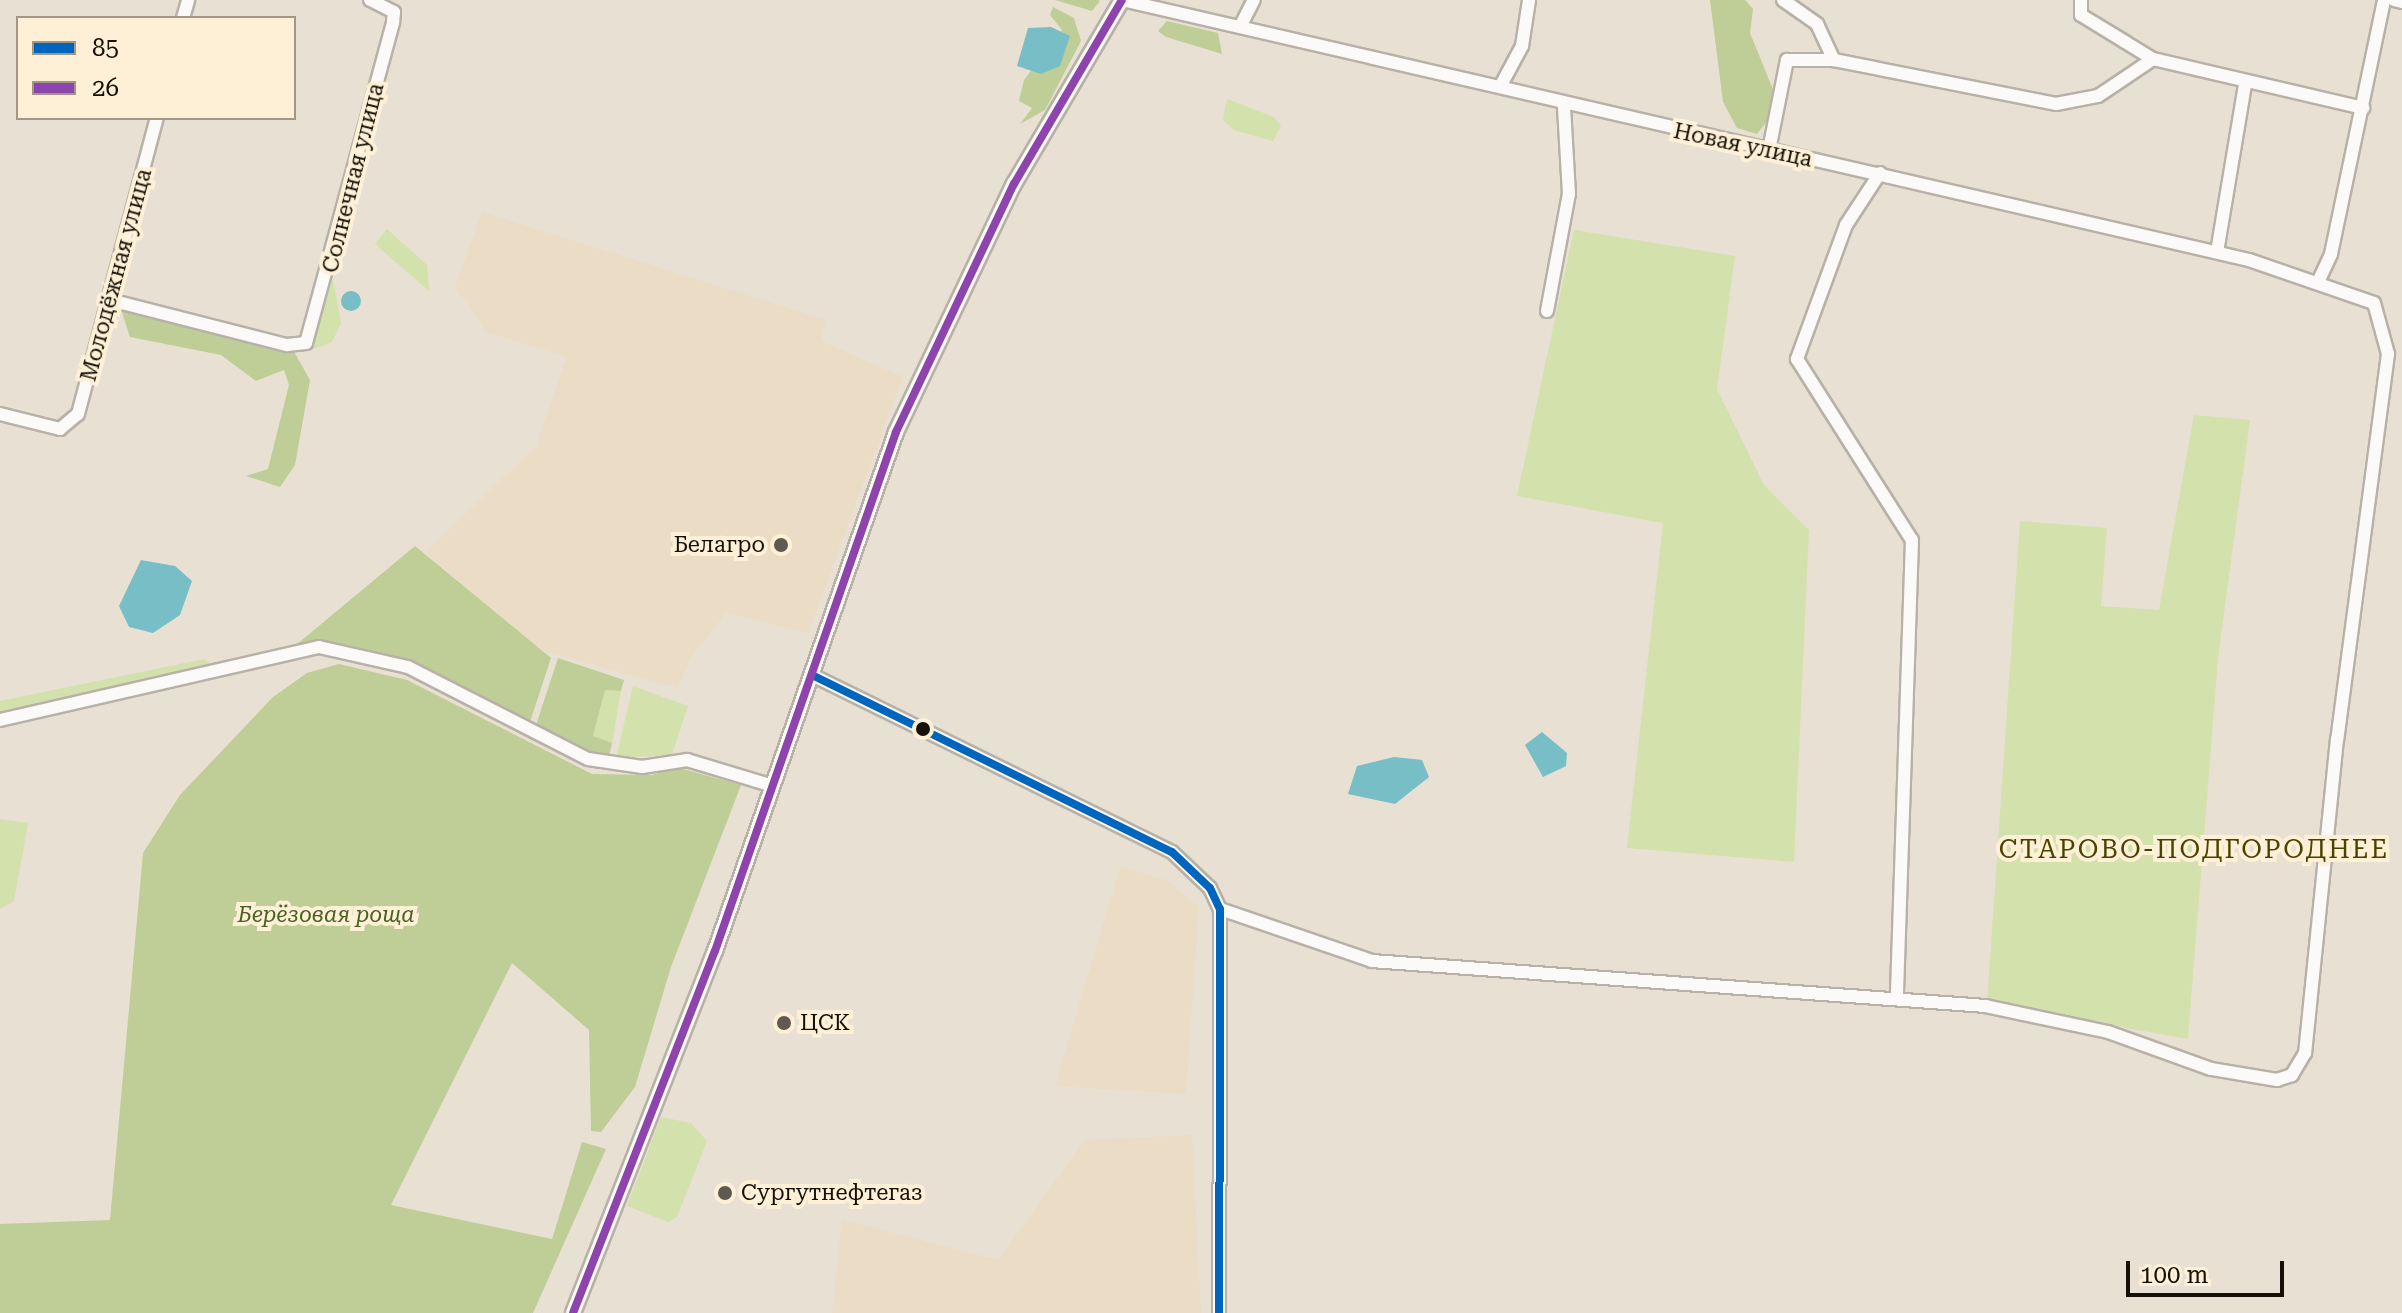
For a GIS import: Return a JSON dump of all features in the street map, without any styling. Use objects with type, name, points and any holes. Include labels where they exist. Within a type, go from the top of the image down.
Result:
[{"type":"main road","points":[[573,1313],[773,786],[864,514],[914,390],[1039,138],[1122,0]]},
{"type":"street","name":"Солнечная улица","points":[[110,300],[287,345],[306,343],[394,12],[370,0]]},
{"type":"street","name":"Новая улица","points":[[1122,0],[1500,87],[1564,107],[1880,173],[2217,252],[2362,295],[2385,328],[2388,354],[2302,1063],[2277,1080],[2250,1077],[2062,1019],[1897,997]]},
{"type":"street","points":[[1240,27],[1254,0]]},
{"type":"street","points":[[1500,87],[1522,46],[1529,0]]},
{"type":"street","points":[[1783,0],[1817,24],[1834,60]]},
{"type":"street","points":[[2081,0],[2081,15],[2153,59],[2245,84],[2363,108]]},
{"type":"street","points":[[2319,280],[2331,254],[2384,0]]},
{"type":"street","points":[[2394,0],[2402,2]]},
{"type":"street","points":[[1769,150],[1787,60],[1834,60],[2056,104],[2098,96],[2153,59]]},
{"type":"street","points":[[2217,252],[2245,84]]},
{"type":"street","points":[[1547,311],[1569,194],[1564,107]]},
{"type":"street","name":"Молодёжная улица","points":[[0,414],[65,428],[78,414],[156,120]]},
{"type":"street","points":[[1220,909],[1372,961],[1897,997],[1912,540],[1797,359],[1846,225],[1880,173]]},
{"type":"street","points":[[0,720],[319,647],[408,667],[588,759],[642,767],[687,760],[773,786]]},
{"type":"street","points":[[812,675],[1179,856],[1205,880],[1220,909],[1219,1313]]},
{"type":"shaded area","points":[[482,212],[826,320],[821,341],[903,377],[808,633],[726,613],[691,657],[678,688],[536,649],[426,552],[536,446],[567,357],[487,332],[455,287]]},
{"type":"shaded area","points":[[1120,867],[1166,880],[1199,907],[1186,1094],[1055,1086]]},
{"type":"shaded area","points":[[1192,1135],[1201,1313],[832,1313],[842,1220],[998,1260],[1085,1140]]},
{"type":"green space","points":[[1055,0],[1098,0],[1100,1],[1092,11]]},
{"type":"green space","points":[[1710,0],[1745,0],[1753,9],[1750,33],[1774,92],[1772,115],[1757,134],[1737,128],[1723,102]]},
{"type":"green space","points":[[1053,7],[1074,18],[1081,41],[1045,110],[1020,124],[1032,108],[1019,101],[1024,80],[1062,30],[1050,15]]},
{"type":"green space","points":[[1167,21],[1218,33],[1222,54],[1166,37],[1158,31]]},
{"type":"green space","points":[[1227,99],[1274,117],[1281,126],[1273,141],[1234,130],[1223,120]]},
{"type":"green space","points":[[387,229],[427,265],[429,291],[375,244]]},
{"type":"green space","points":[[1574,230],[1735,256],[1717,389],[1764,485],[1809,530],[1794,862],[1627,848],[1663,523],[1517,496]]},
{"type":"green space","points":[[333,278],[341,323],[332,342],[311,350]]},
{"type":"green space","points":[[120,306],[292,348],[310,380],[295,465],[280,487],[246,476],[268,469],[289,385],[284,370],[256,381],[221,355],[130,337]]},
{"type":"green space","points":[[2194,415],[2250,420],[2218,658],[2188,1039],[1987,1003],[2020,521],[2107,528],[2101,606],[2159,610]]},
{"type":"green space","points":[[415,546],[551,658],[529,725],[408,664],[296,645]]},
{"type":"green space","points":[[558,658],[624,680],[621,691],[605,690],[593,736],[612,743],[608,762],[535,728]]},
{"type":"green space","points":[[204,659],[214,667],[0,716],[0,701]]},
{"type":"green space","name":"Берёзовая роща","points":[[339,664],[407,680],[592,774],[652,775],[676,767],[741,785],[671,967],[635,1087],[601,1132],[591,1131],[589,1030],[512,963],[391,1205],[552,1239],[582,1142],[606,1149],[533,1313],[0,1313],[0,1224],[110,1220],[143,853],[180,795],[273,697],[307,673]]},
{"type":"green space","points":[[633,686],[688,706],[672,755],[616,758]]},
{"type":"green space","points":[[605,690],[621,691],[612,743],[593,736]]},
{"type":"green space","points":[[0,819],[28,823],[14,901],[0,909]]},
{"type":"green space","points":[[661,1117],[691,1123],[707,1141],[677,1217],[668,1222],[627,1206]]},
{"type":"water","points":[[1051,27],[1070,36],[1060,66],[1041,74],[1017,66],[1028,28]]},
{"type":"water","points":[[351,291],[358,294],[361,301],[358,308],[351,311],[344,308],[341,301],[344,294]]},
{"type":"water","points":[[141,560],[175,566],[192,581],[180,615],[153,633],[129,627],[119,606]]},
{"type":"water","points":[[1542,732],[1567,753],[1566,766],[1543,777],[1525,745]]},
{"type":"water","points":[[1394,757],[1422,760],[1429,777],[1395,804],[1348,794],[1357,766]]},
{"type":"transit line","name":"26","points":[[573,1313],[715,951],[896,432],[1014,184],[1122,0]]},
{"type":"transit line","name":"85","points":[[812,675],[1172,852],[1210,888],[1220,909],[1219,1313]]},
{"type":"place","name":"Белагро","points":[[781,545]]},
{"type":"place","name":"ЦСК","points":[[784,1023]]},
{"type":"place","name":"Сургутнефтегаз","points":[[725,1193]]},
{"type":"district","name":"СТАРОВО-ПОДГОРОДНЕЕ","points":[[2194,850]]}]
